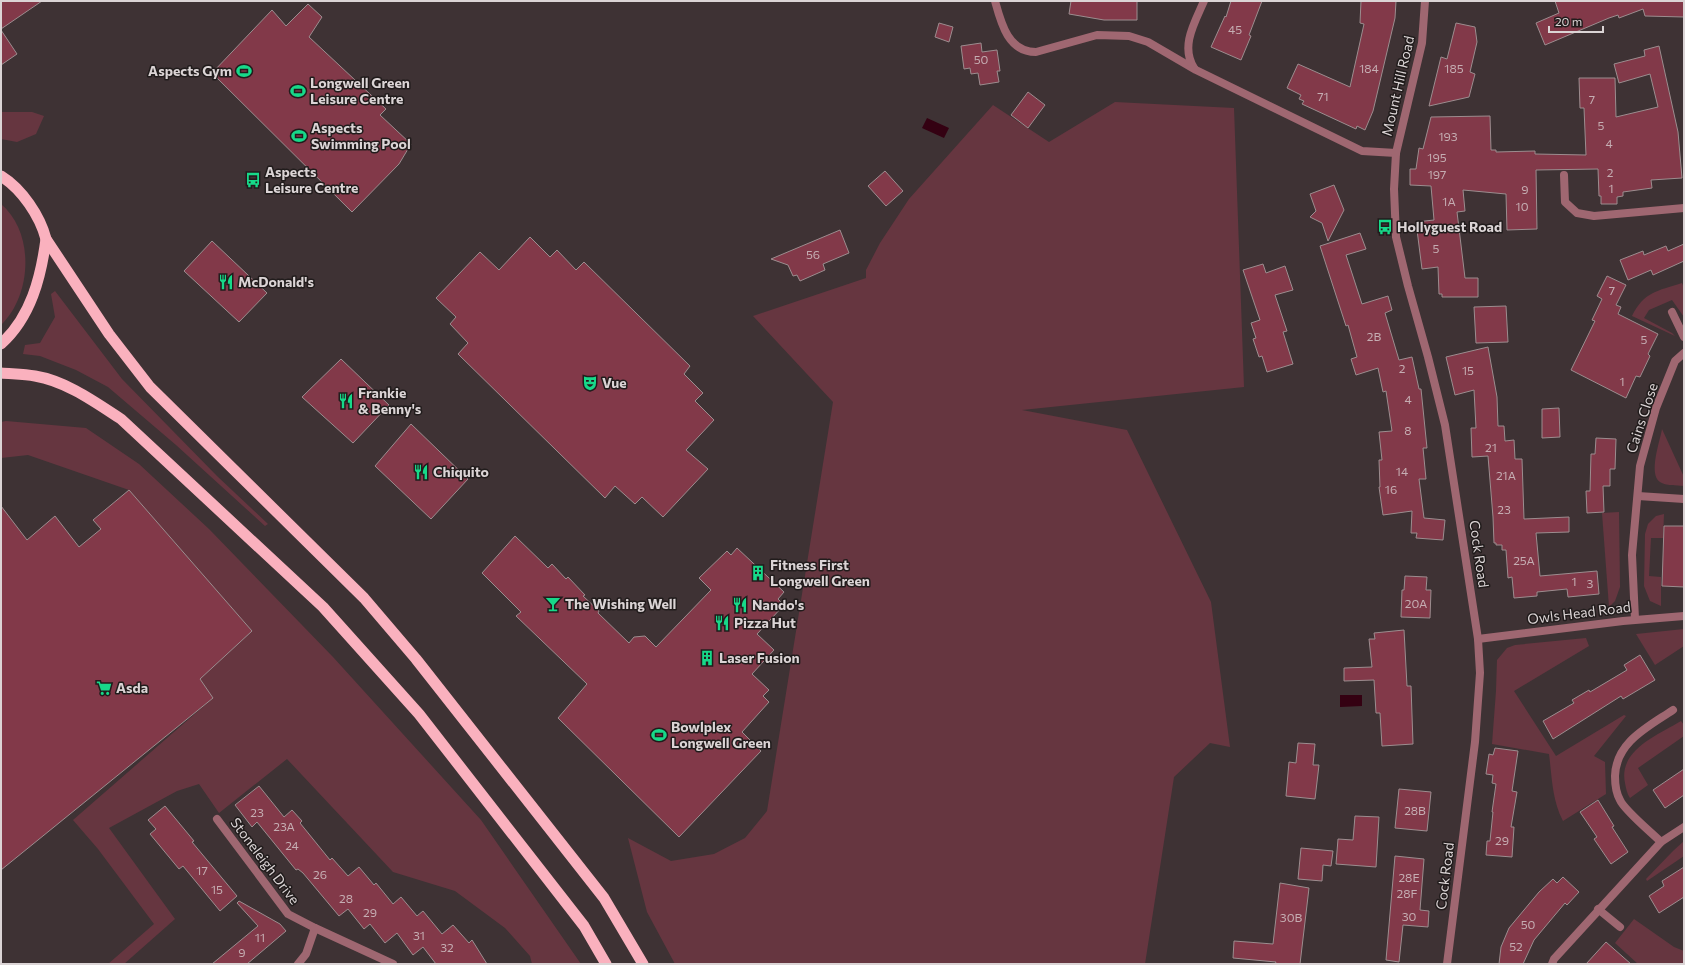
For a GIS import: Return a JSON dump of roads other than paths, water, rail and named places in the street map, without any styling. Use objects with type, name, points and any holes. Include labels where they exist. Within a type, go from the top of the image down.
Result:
[{"type":"highway","points":[[1,176],[22,196],[34,211],[43,227],[46,239],[109,334],[150,387],[364,598],[416,659],[604,898],[643,964]]},
{"type":"highway","points":[[1,344],[9,337],[31,304],[43,266],[46,239]]},
{"type":"highway","points":[[1,373],[36,376],[58,383],[89,398],[121,419],[324,607],[419,714],[584,926],[606,964]]},
{"type":"street","points":[[995,1],[1002,26],[1008,36],[1014,44],[1028,52],[1036,52],[1097,35],[1129,36],[1148,42],[1196,70],[1362,151],[1396,153]]},
{"type":"street","points":[[1196,70],[1189,60],[1188,44],[1194,24],[1204,1]]},
{"type":"street","name":"Mount Hill Road","points":[[1396,153],[1422,43],[1425,1]]},
{"type":"street","name":"Cock Road","points":[[1396,153],[1394,189],[1396,237],[1445,425],[1478,640],[1480,673],[1475,742],[1447,964]]},
{"type":"street","points":[[1564,175],[1565,202],[1577,213],[1594,216],[1684,208]]},
{"type":"street","points":[[1672,312],[1684,337]]},
{"type":"street","name":"Cains Close","points":[[1635,619],[1632,555],[1640,466],[1656,408],[1675,362],[1684,353]]},
{"type":"street","points":[[1638,496],[1684,499]]},
{"type":"street","name":"Owls Head Road","points":[[1478,640],[1635,619],[1684,616]]},
{"type":"street","points":[[1661,842],[1620,802],[1615,785],[1616,767],[1623,749],[1636,735],[1673,710]]},
{"type":"street","name":"Stoneleigh Drive","points":[[217,819],[288,914],[393,964]]},
{"type":"street","points":[[1552,964],[1554,959],[1661,842],[1684,827]]},
{"type":"street","points":[[1598,910],[1620,927]]},
{"type":"street","points":[[298,964],[306,954],[315,928]]},
{"type":"place","name":"Aspects Gym","points":[[244,71]]},
{"type":"place","name":"Longwell Green Leisure Centre","points":[[298,91]]},
{"type":"place","name":"Aspects Swimming Pool","points":[[299,136]]},
{"type":"place","name":"Aspects Leisure Centre","points":[[253,180]]},
{"type":"place","name":"Hollyguest Road","points":[[1385,227]]},
{"type":"place","name":"McDonald's","points":[[226,282]]},
{"type":"place","name":"Vue","points":[[590,383]]},
{"type":"place","name":"Frankie & Benny's","points":[[346,401]]},
{"type":"place","name":"Chiquito","points":[[421,472]]},
{"type":"place","name":"Fitness First Longwell Green","points":[[758,573]]},
{"type":"place","name":"The Wishing Well","points":[[553,604]]},
{"type":"place","name":"Nando's","points":[[740,605]]},
{"type":"place","name":"Pizza Hut","points":[[722,623]]},
{"type":"place","name":"Laser Fusion","points":[[707,658]]},
{"type":"place","name":"Asda","points":[[104,688]]},
{"type":"place","name":"Bowlplex Longwell Green","points":[[659,735]]}]
